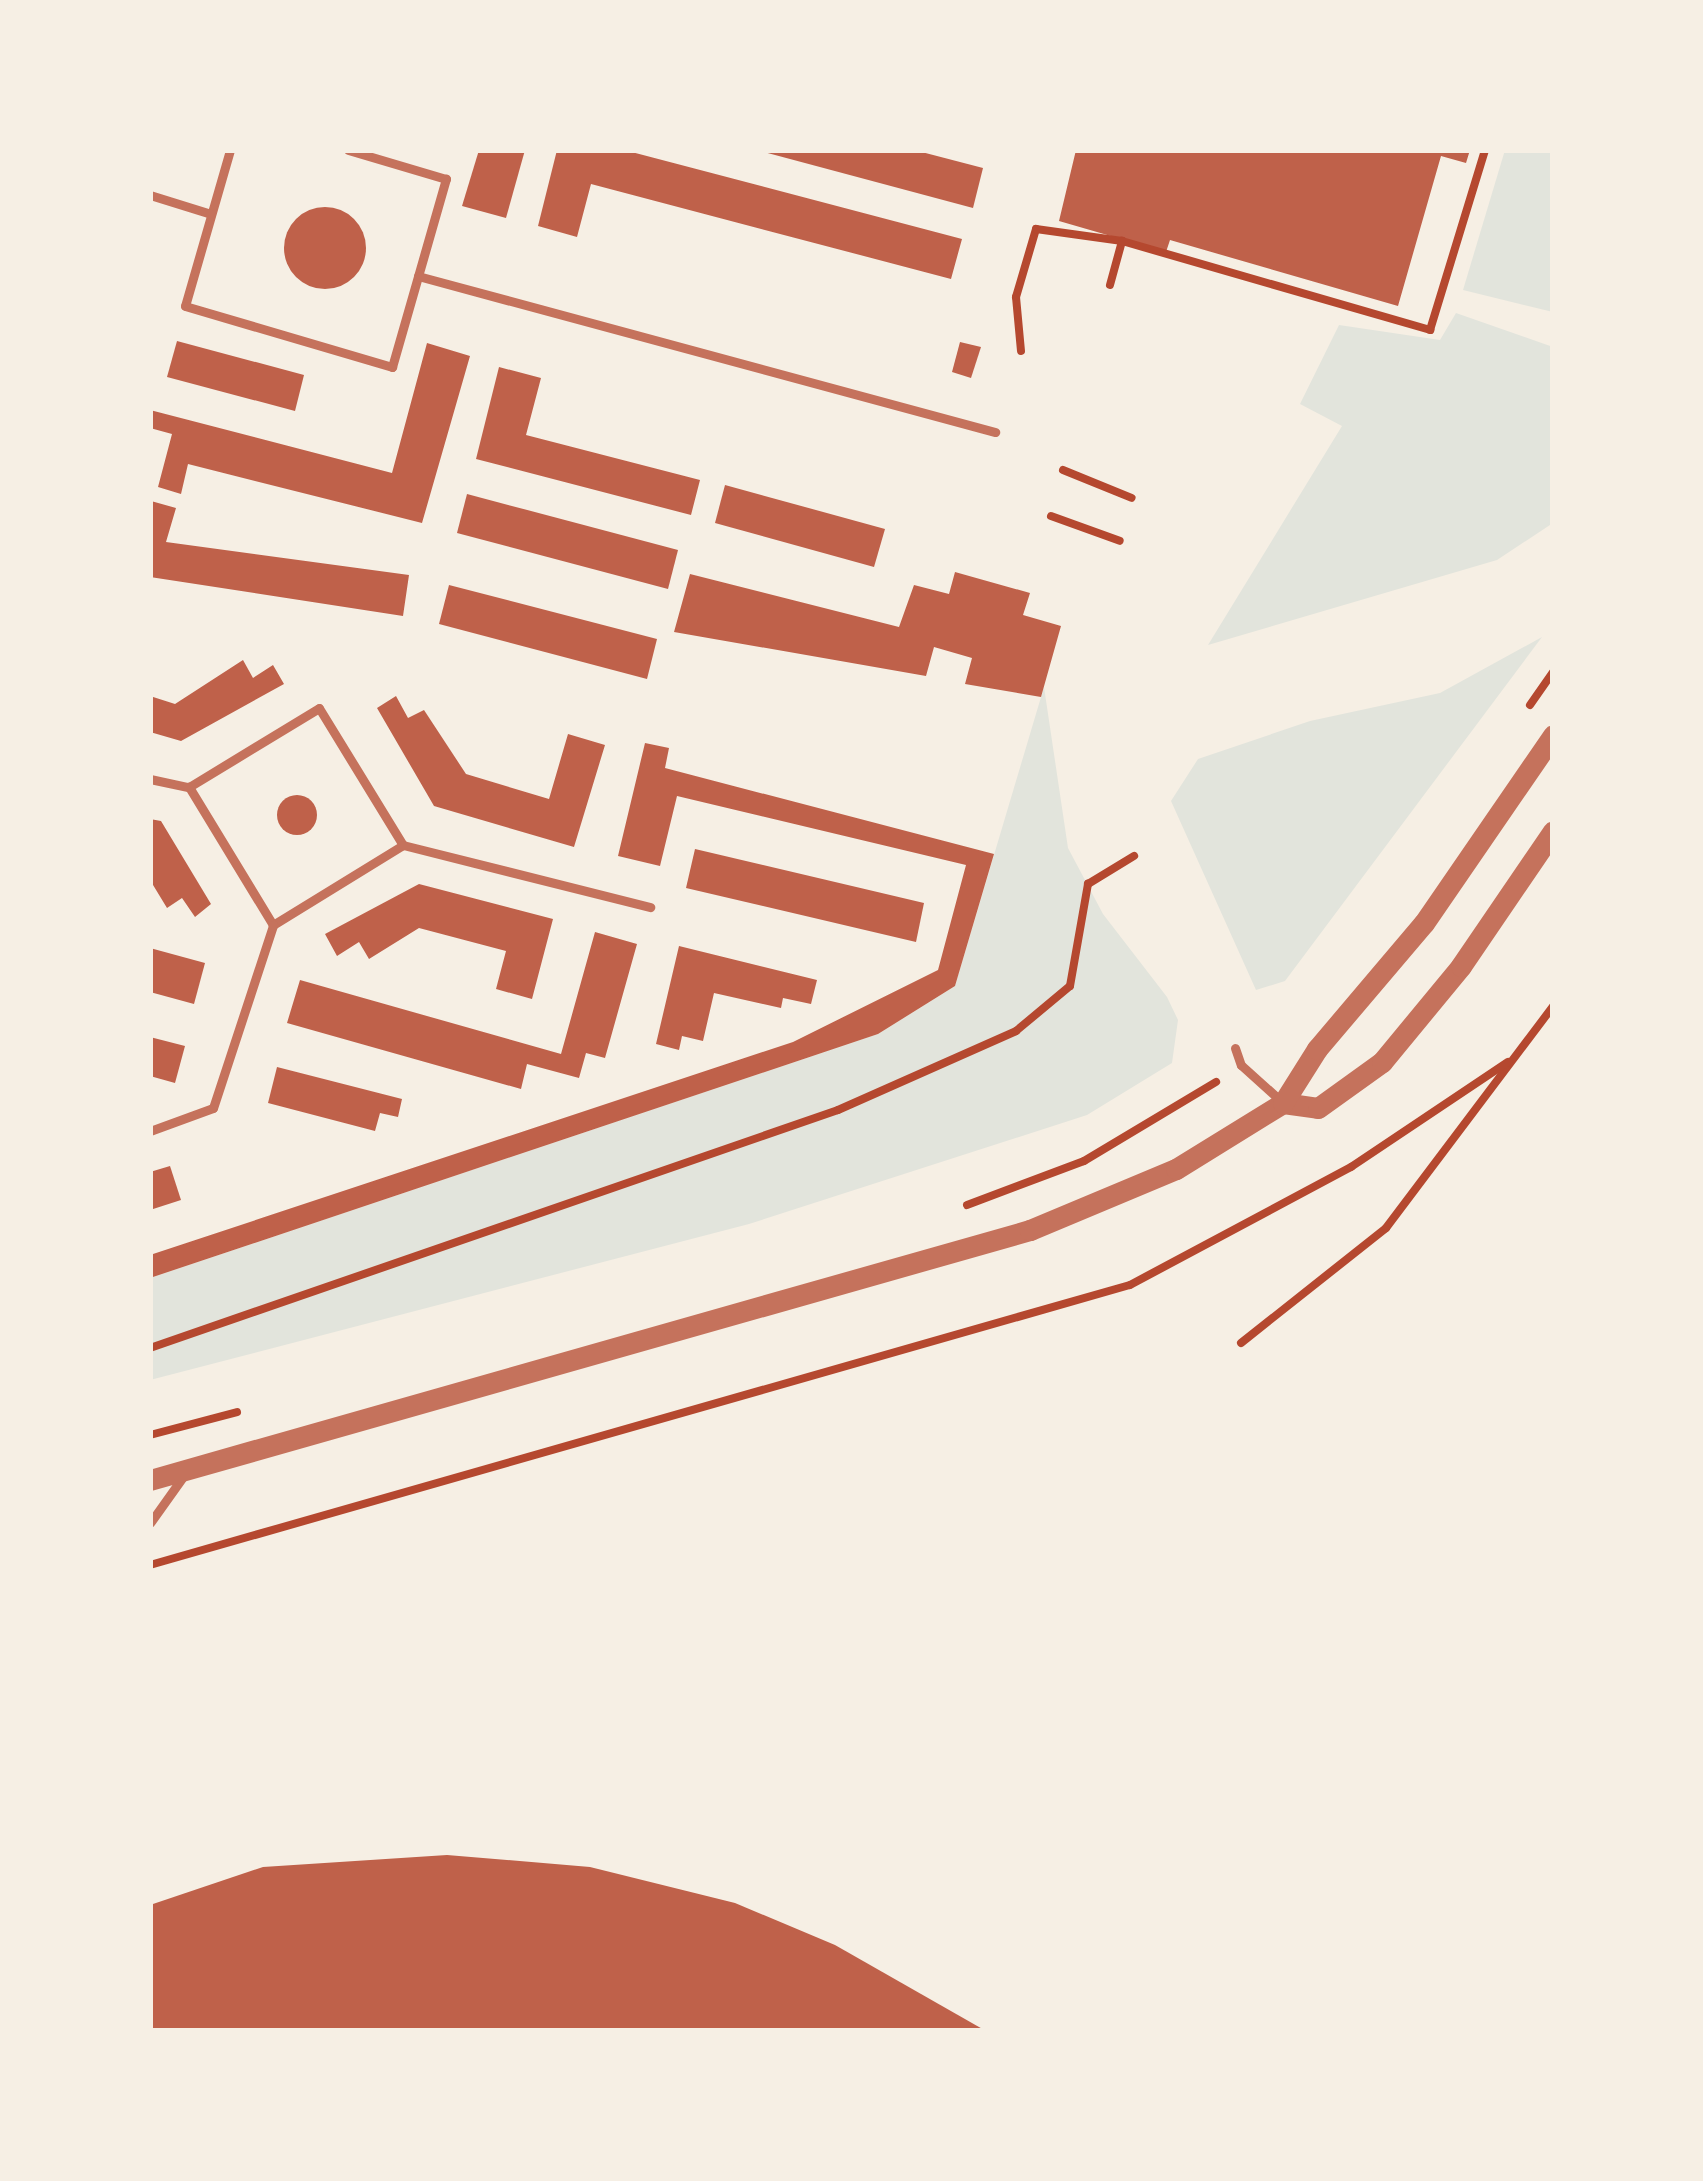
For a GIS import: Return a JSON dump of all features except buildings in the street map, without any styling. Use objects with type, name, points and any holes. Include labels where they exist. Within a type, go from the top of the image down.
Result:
[{"type":"street","points":[[150,1480],[1030,1230],[1176,1169],[1283,1102],[1317,1049],[1424,923],[1553,735]]},
{"type":"street","points":[[1283,1102],[1318,1108],[1382,1062],[1461,966],[1553,831]]},
{"type":"lane","points":[[230,150],[185,306],[392,367],[446,179],[348,150]]},
{"type":"lane","points":[[150,196],[212,214]]},
{"type":"lane","points":[[418,276],[995,432]]},
{"type":"lane","points":[[150,779],[189,787],[319,708],[403,845],[650,907]]},
{"type":"lane","points":[[189,787],[273,925]]},
{"type":"lane","points":[[150,1131],[213,1108],[273,925],[403,845]]},
{"type":"lane","points":[[1235,1048],[1241,1065],[1283,1102]]},
{"type":"lane","points":[[150,1523],[187,1472]]},
{"type":"path","points":[[1021,351],[1016,297],[1036,229],[1122,241],[1430,331],[1485,150]]},
{"type":"path","points":[[1110,284],[1122,241]]},
{"type":"path","points":[[1063,470],[1132,498]]},
{"type":"path","points":[[1051,516],[1120,541]]},
{"type":"path","points":[[1528,709],[1553,672]]},
{"type":"path","points":[[150,1348],[838,1110],[1016,1031],[1070,986],[1088,884],[1134,856]]},
{"type":"path","points":[[1240,1342],[1386,1228],[1553,1006]]},
{"type":"path","points":[[150,1565],[1130,1285],[1351,1167],[1508,1062]]},
{"type":"path","points":[[956,1209],[1084,1161],[1241,1065]]},
{"type":"path","points":[[150,1435],[261,1406]]},
{"type":"shaded area","points":[[1505,150],[1553,150],[1553,312],[1463,290]]},
{"type":"shaded area","points":[[1456,313],[1553,347],[1553,523],[1497,560],[1208,645],[1342,426],[1300,404],[1339,325],[1440,340]]},
{"type":"shaded area","points":[[1542,637],[1285,981],[1256,990],[1171,801],[1198,759],[1310,721],[1440,693]]},
{"type":"shaded area","points":[[1044,687],[1068,848],[1103,914],[1167,997],[1178,1020],[1172,1063],[1087,1115],[749,1224],[150,1380],[150,1278],[878,1034],[955,986]]}]
